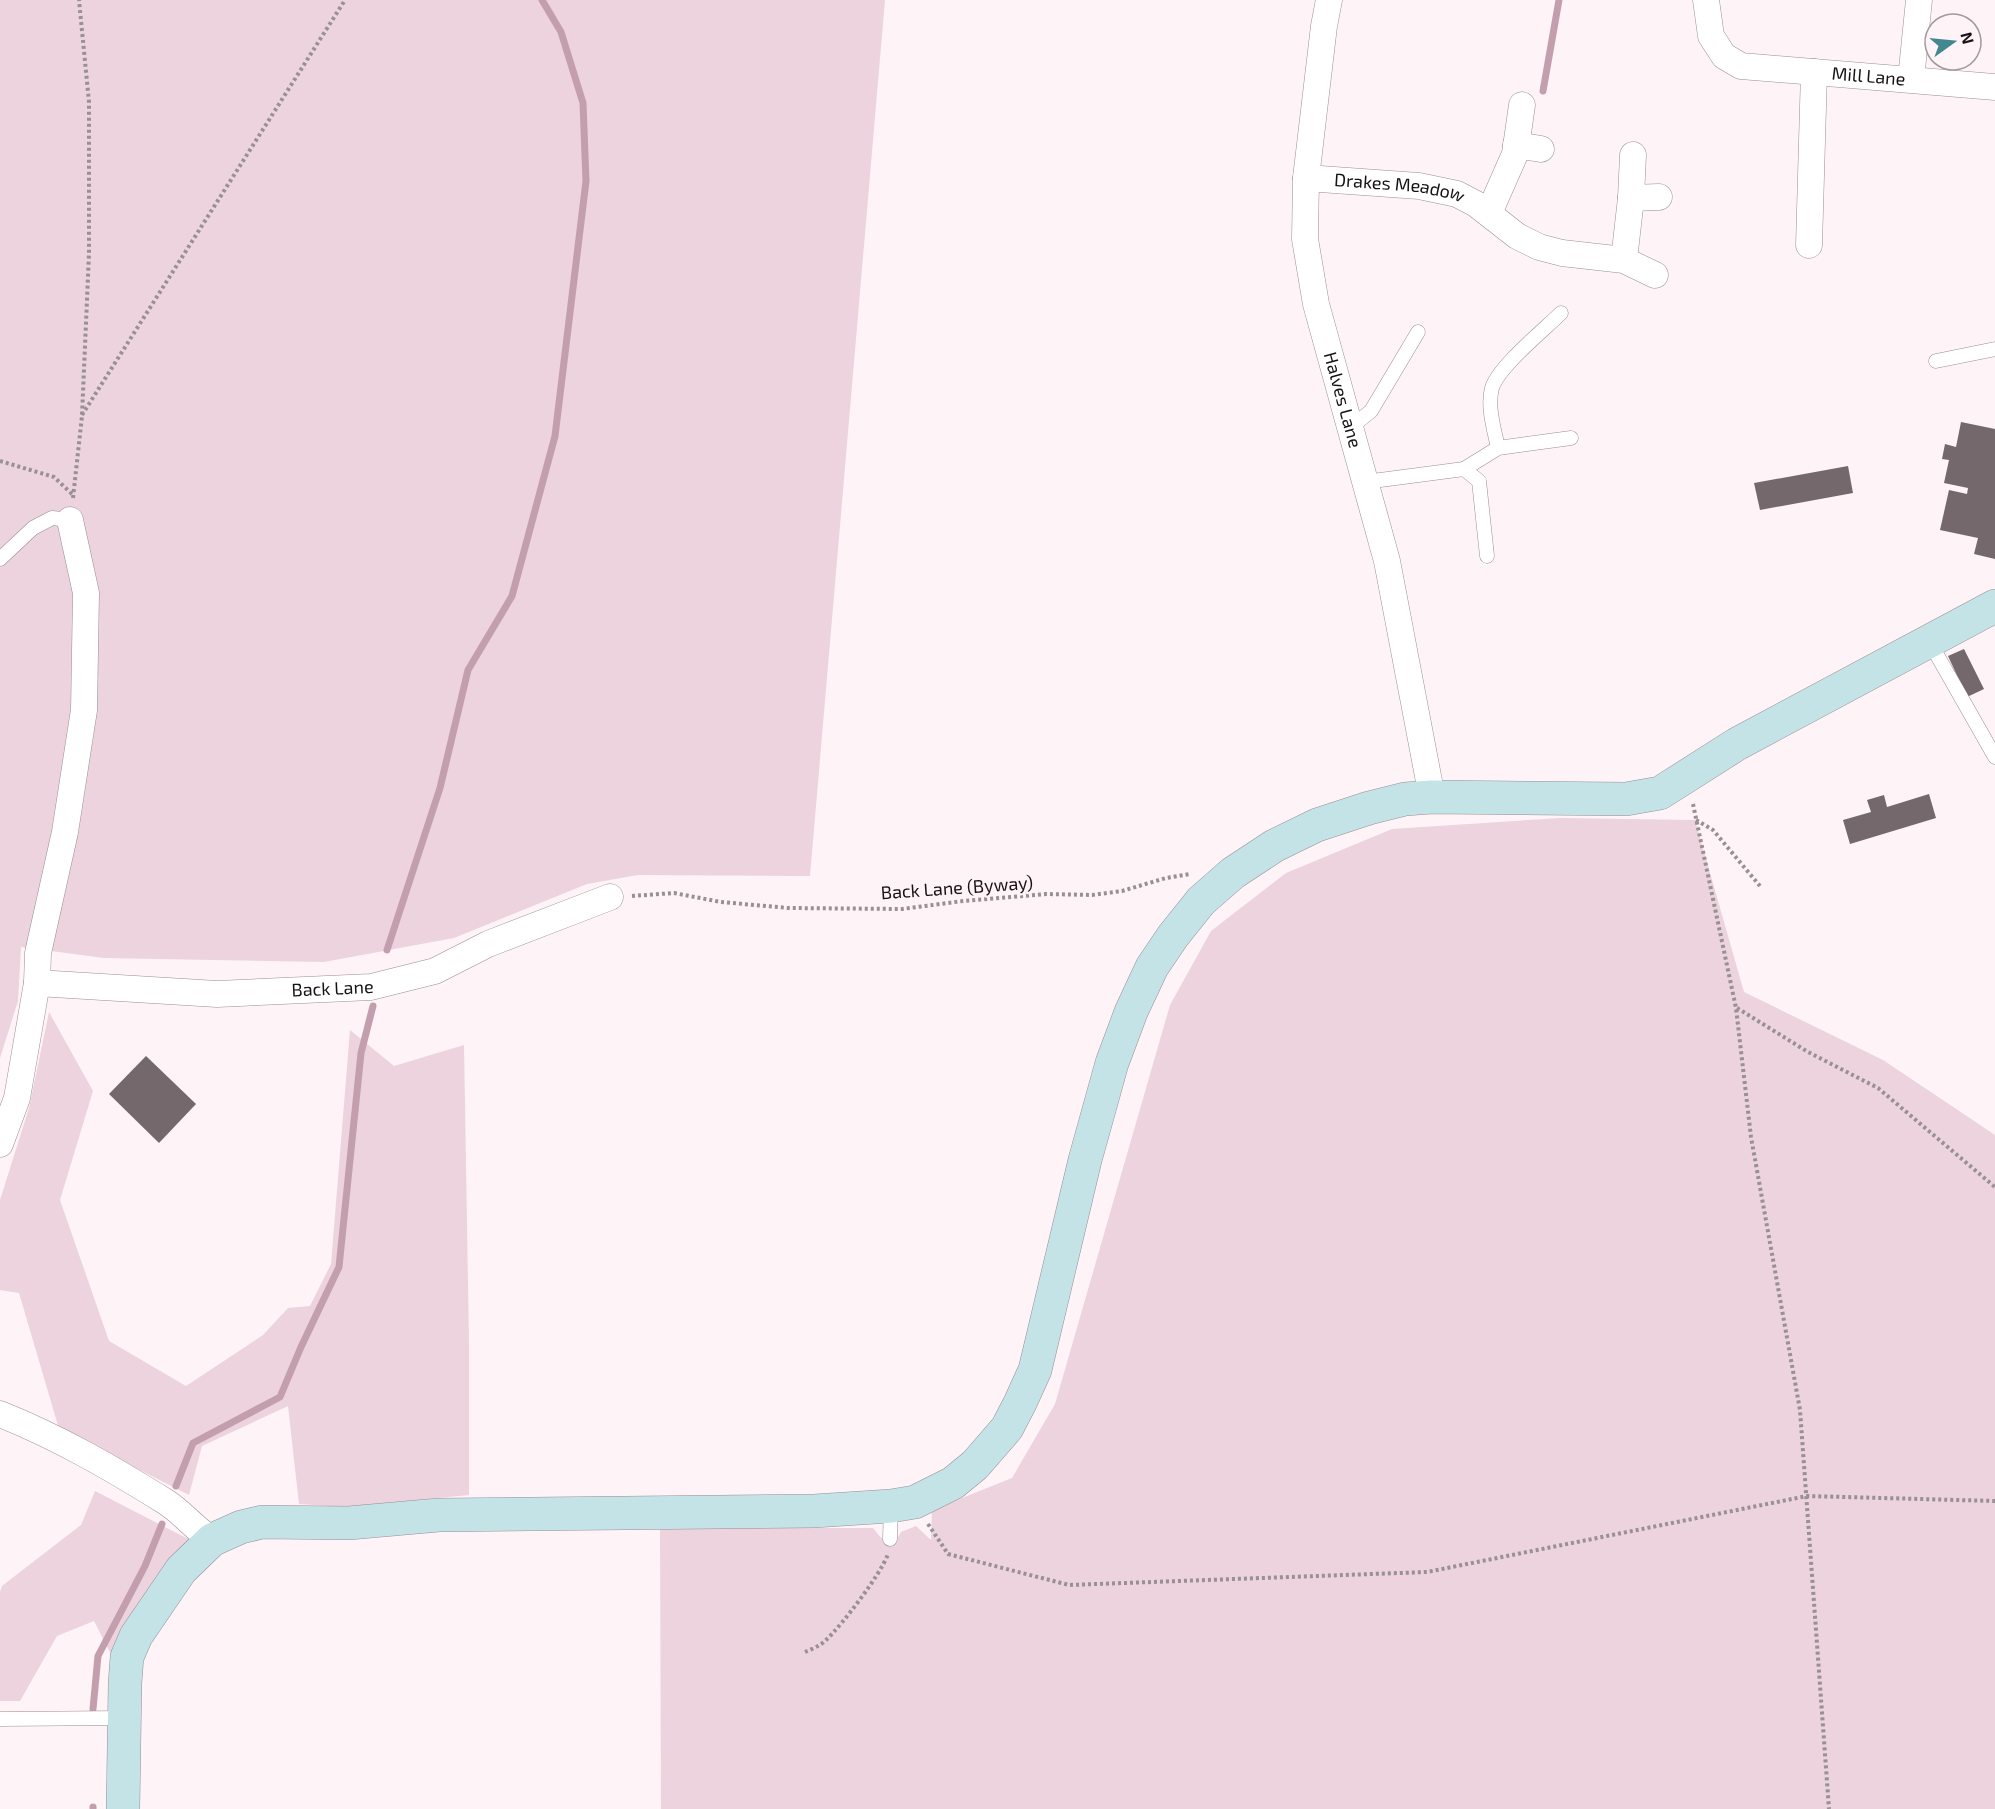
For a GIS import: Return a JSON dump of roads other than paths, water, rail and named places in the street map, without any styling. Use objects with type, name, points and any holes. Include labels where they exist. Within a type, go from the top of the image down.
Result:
[{"type":"street","name":"Halves Lane","points":[[1329,0],[1306,178],[1305,239],[1316,304],[1387,561],[1432,797]]},
{"type":"street","name":"Mill Lane","points":[[1706,0],[1711,36],[1724,56],[1741,66],[1995,87]]},
{"type":"street","points":[[1911,79],[1919,0]]},
{"type":"street","name":"Mill Lane","points":[[1808,246],[1814,72]]},
{"type":"street","name":"Drakes Meadow","points":[[1489,213],[1515,154],[1528,147],[1522,105]]},
{"type":"street","points":[[1624,260],[1633,155]]},
{"type":"street","name":"Drakes Meadow","points":[[1306,178],[1419,186],[1457,194],[1489,213],[1517,236],[1539,247],[1562,253],[1624,260],[1655,275]]},
{"type":"street","points":[[1631,198],[1659,197]]},
{"type":"street","points":[[0,1144],[17,1098],[37,983],[38,953],[65,832],[84,710],[86,593],[72,507]]},
{"type":"street","points":[[123,1809],[127,1657],[136,1636],[181,1570],[212,1540],[242,1527],[262,1522],[349,1523],[439,1515],[814,1511],[903,1504],[953,1483],[975,1465],[1007,1428],[1035,1370],[1085,1160],[1112,1063],[1131,1012],[1152,967],[1201,901],[1233,873],[1274,846],[1317,825],[1405,799],[1432,797],[1626,799],[1660,793],[1737,744],[1995,606]]},
{"type":"street","name":"Back Lane","points":[[37,983],[217,994],[371,987],[435,971],[488,944],[610,897]]},
{"type":"street","points":[[0,1414],[71,1446],[168,1504],[200,1533],[212,1540]]},
{"type":"lane","points":[[1498,448],[1491,410],[1492,386],[1508,363],[1561,313]]},
{"type":"lane","points":[[1350,428],[1371,411],[1418,332]]},
{"type":"lane","points":[[1936,361],[1995,349]]},
{"type":"lane","points":[[1365,482],[1464,469],[1498,448],[1571,438]]},
{"type":"lane","points":[[1464,469],[1479,481],[1487,556]]},
{"type":"lane","points":[[0,559],[33,528],[72,507]]},
{"type":"lane","points":[[1929,641],[1995,757]]},
{"type":"lane","points":[[890,1539],[903,1504]]},
{"type":"lane","points":[[0,1719],[124,1718]]},
{"type":"waterway","points":[[387,950],[440,788],[468,670],[512,596],[555,436],[586,181],[583,103],[561,32],[542,0]]},
{"type":"waterway","points":[[1543,91],[1559,0]]},
{"type":"waterway","points":[[176,1486],[193,1443],[280,1397],[339,1267],[361,1053],[373,1006]]},
{"type":"waterway","points":[[93,1709],[98,1656],[145,1566],[162,1524]]}]
